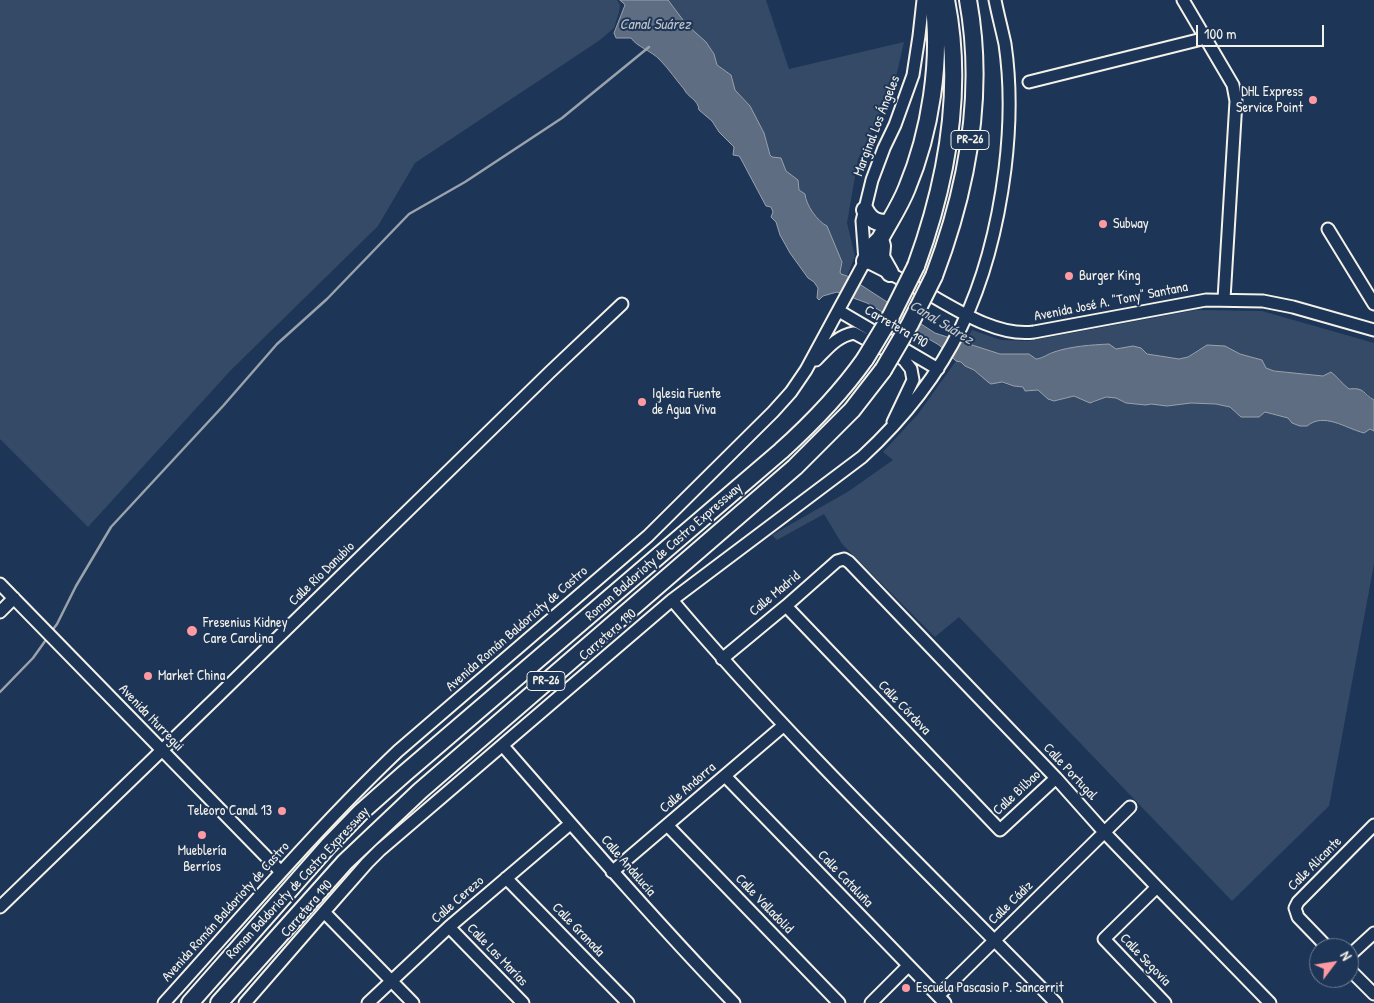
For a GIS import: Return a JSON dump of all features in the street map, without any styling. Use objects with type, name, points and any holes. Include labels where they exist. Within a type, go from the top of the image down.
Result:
[{"type":"highway","points":[[862,268],[868,254],[880,239],[906,191],[922,146],[930,106],[935,64],[936,37],[933,0]]},
{"type":"highway","name":"Roman Baldorioty de Castro Expressway","points":[[190,1003],[294,884],[360,813],[781,452],[838,394],[865,359],[891,316],[916,266],[936,206],[950,135],[953,66],[946,0]]},
{"type":"highway","name":"Roman Baldorioty de Castro Expressway","points":[[219,1003],[310,900],[376,831],[427,784],[796,467],[852,410],[883,370],[910,324],[934,276],[955,218],[964,178],[974,100],[974,66],[968,0]]},
{"type":"highway","points":[[865,210],[873,221],[879,223],[889,222]]},
{"type":"highway","points":[[880,239],[882,246],[881,257],[890,273]]},
{"type":"street","name":"Marginal Los Ángeles","points":[[862,268],[862,221],[872,180],[913,75],[923,0]]},
{"type":"street","name":"Carretera 190","points":[[245,1003],[380,850],[672,600],[855,463],[886,435],[908,411],[940,366],[960,331],[968,315],[993,242],[1002,194],[1009,117],[1005,45],[995,0]]},
{"type":"street","points":[[1183,0],[1234,85],[1236,101],[1224,299]]},
{"type":"street","points":[[1029,82],[1206,38]]},
{"type":"street","points":[[1218,183],[1231,182]]},
{"type":"street","points":[[1328,229],[1374,304]]},
{"type":"street","name":"Avenida José A. \"Tony\" Santana","points":[[862,268],[890,273],[968,315],[999,328],[1023,333],[1206,300],[1224,299],[1263,301],[1293,307],[1374,329]]},
{"type":"street","name":"Avenida Román Baldorioty de Castro","points":[[164,1003],[281,872],[363,785],[398,751],[648,536],[774,412],[806,370],[862,268]]},
{"type":"street","name":"Calle Río Danubio","points":[[0,907],[622,304]]},
{"type":"street","name":"Carretera 190","points":[[837,315],[940,366]]},
{"type":"street","points":[[806,370],[836,340],[842,336],[854,333],[904,360],[911,369],[913,380],[886,435]]},
{"type":"street","name":"Calle Madrid","points":[[722,659],[837,561],[844,559],[849,562]]},
{"type":"street","name":"Calle Portugal","points":[[849,562],[1056,778],[1157,888],[1270,1003]]},
{"type":"street","name":"Avenida Iturregui","points":[[0,584],[281,872]]},
{"type":"street","points":[[0,612],[14,598]]},
{"type":"street","points":[[672,600],[783,726],[1056,1003]]},
{"type":"street","name":"Calle Córdova","points":[[786,606],[1000,830]]},
{"type":"street","name":"Calle Andorra","points":[[612,872],[783,726]]},
{"type":"street","name":"Calle Andalucía","points":[[503,746],[612,872],[734,1003]]},
{"type":"street","name":"Calle Cataluña","points":[[724,776],[941,999]]},
{"type":"street","name":"Calle Bilbao","points":[[1000,830],[1056,778]]},
{"type":"street","name":"Calle Cádiz","points":[[941,999],[994,940],[1130,807]]},
{"type":"street","name":"Calle Cerezo","points":[[368,1003],[450,927],[570,824]]},
{"type":"street","name":"Calle Valladolid","points":[[667,825],[839,1003]]},
{"type":"street","name":"Calle Alicante","points":[[1318,938],[1298,917],[1295,908],[1298,902],[1374,825]]},
{"type":"street","name":"Calle Granada","points":[[506,878],[628,1003]]},
{"type":"street","name":"Calle Segovia","points":[[1157,888],[1104,939],[1165,1003]]},
{"type":"street","points":[[324,912],[414,1003]]},
{"type":"street","name":"Calle Las Marías","points":[[450,927],[523,1003]]},
{"type":"street","points":[[1359,947],[1374,933]]},
{"type":"street","points":[[871,1003],[908,966]]},
{"type":"street","points":[[1359,979],[1374,994]]},
{"type":"shaded area","points":[[0,0],[617,0],[620,5],[614,28],[600,40],[415,163],[378,226],[231,370],[88,527],[0,439]]},
{"type":"shaded area","points":[[668,0],[766,0],[789,69],[904,42],[893,90],[858,159],[847,223],[855,256],[847,276],[840,272],[842,262],[827,226],[813,212],[807,203],[805,194],[799,190],[795,178],[786,171],[781,158],[772,158],[765,136],[750,106],[735,90],[731,75],[717,65],[714,54],[706,42],[686,24]]},
{"type":"shaded area","points":[[1196,310],[1262,311],[1374,343],[1374,400],[1365,392],[1349,389],[1331,372],[1323,376],[1274,371],[1266,368],[1262,360],[1240,354],[1225,346],[1199,349],[1188,357],[1179,359],[1147,354],[1141,348],[1116,349],[1090,345],[1051,352],[1045,357],[1036,359],[1029,354],[1000,354],[965,343],[972,330],[1001,340],[1029,341]]},
{"type":"shaded area","points":[[956,361],[993,381],[1023,387],[1025,391],[1038,390],[1048,399],[1056,401],[1074,396],[1093,403],[1106,397],[1116,398],[1126,403],[1146,405],[1216,404],[1230,407],[1241,417],[1259,417],[1265,412],[1288,418],[1295,424],[1309,425],[1311,422],[1327,420],[1363,433],[1370,429],[1374,431],[1374,564],[1329,806],[1232,901],[959,617],[935,637],[842,544],[824,514],[777,540],[772,535],[849,491],[893,460],[883,452],[918,414]]},
{"type":"water","name":"Canal Suárez","points":[[620,0],[668,0],[686,24],[706,42],[714,54],[717,65],[731,75],[735,90],[750,106],[764,133],[770,155],[781,158],[786,171],[798,180],[799,190],[805,194],[807,203],[819,220],[827,226],[842,262],[841,274],[935,333],[1000,354],[1029,354],[1036,359],[1075,347],[1109,344],[1116,349],[1133,346],[1141,348],[1147,354],[1179,359],[1188,357],[1207,345],[1225,346],[1240,354],[1262,360],[1266,368],[1274,371],[1323,376],[1331,372],[1349,389],[1361,390],[1374,400],[1374,431],[1370,429],[1364,433],[1335,422],[1320,420],[1307,426],[1300,426],[1292,423],[1288,418],[1265,412],[1259,417],[1241,417],[1230,407],[1216,404],[1146,405],[1126,403],[1116,398],[1106,397],[1090,403],[1074,396],[1054,401],[1048,399],[1038,390],[1025,391],[1023,387],[1002,382],[991,384],[974,370],[956,361],[939,345],[867,303],[837,292],[823,296],[819,300],[817,298],[818,288],[808,278],[790,253],[780,235],[776,222],[771,217],[773,212],[771,207],[766,206],[739,156],[733,155],[734,147],[719,132],[712,121],[699,110],[695,101],[657,57],[631,38],[616,38],[614,33],[625,5]]},
{"type":"waterway","points":[[51,632],[111,527],[223,406],[277,344],[327,299],[409,214],[465,182],[562,118],[649,47]]},
{"type":"waterway","points":[[0,692],[33,658],[48,637]]},
{"type":"place","name":"DHL Express Service Point","points":[[1313,100]]},
{"type":"place","name":"Subway","points":[[1103,224]]},
{"type":"place","name":"Burger King","points":[[1069,276]]},
{"type":"place","name":"Iglesia Fuente de Agua Viva","points":[[642,402]]},
{"type":"place","name":"Fresenius Kidney Care Carolina","points":[[192,631]]},
{"type":"place","name":"Market China","points":[[148,676]]},
{"type":"place","name":"Teleoro Canal 13","points":[[282,811]]},
{"type":"place","name":"Mueblería Berríos","points":[[202,835]]},
{"type":"place","name":"Escuela Pascasio P. Sancerrit","points":[[906,988]]}]
